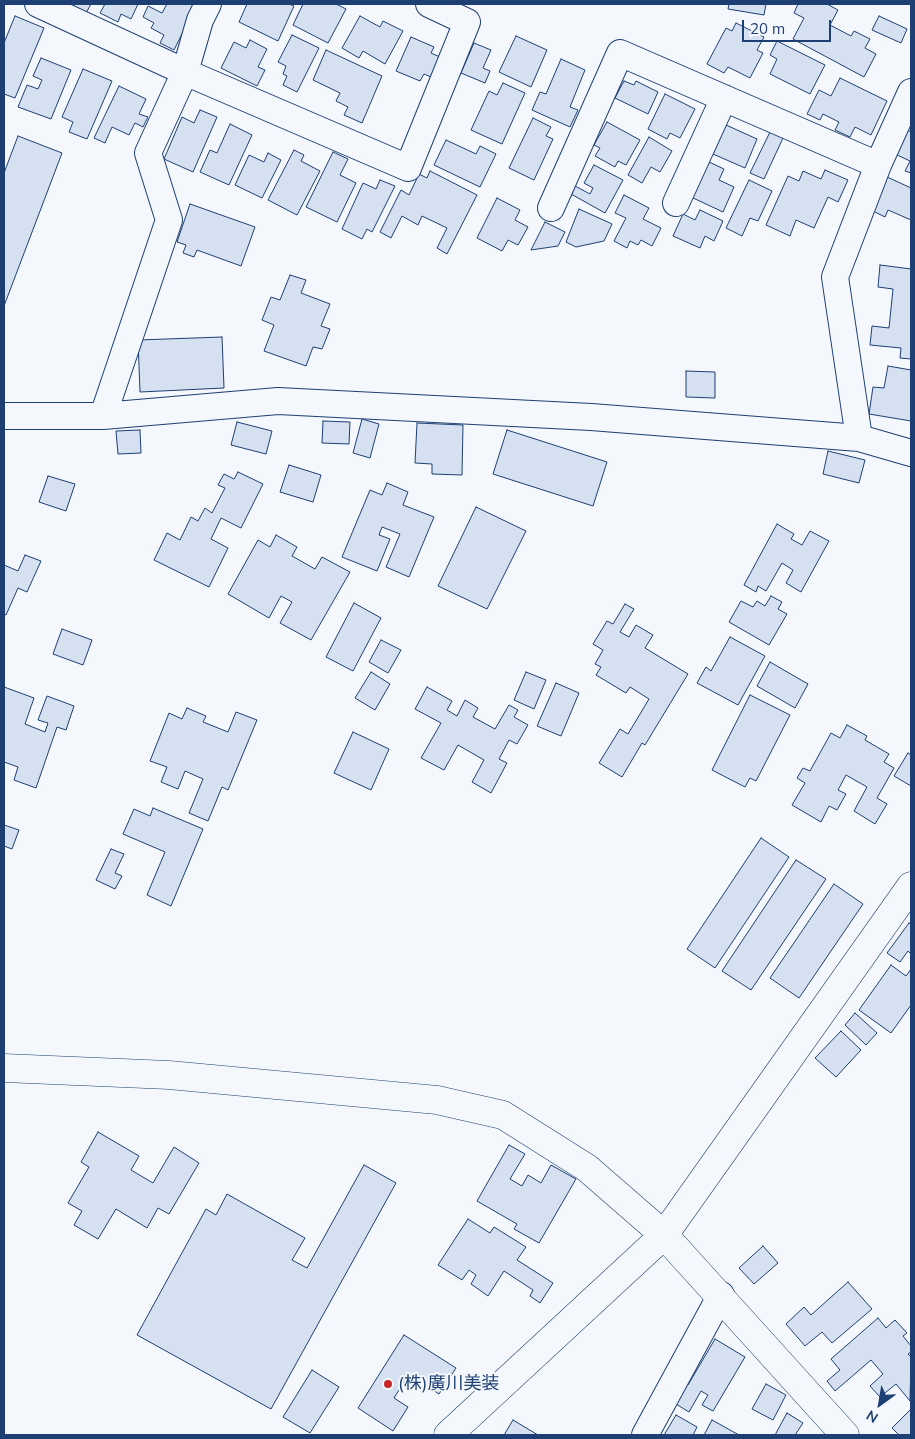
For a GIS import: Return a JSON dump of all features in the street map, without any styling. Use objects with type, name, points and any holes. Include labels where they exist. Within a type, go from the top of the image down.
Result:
[{"type":"street","points":[[38,4],[185,72],[408,168],[468,22],[429,4]]},
{"type":"street","points":[[103,416],[169,220],[148,153],[185,72],[200,20],[208,4]]},
{"type":"street","points":[[551,208],[620,53],[878,165]]},
{"type":"street","points":[[859,438],[835,277],[878,165],[911,92]]},
{"type":"street","points":[[676,203],[724,98]]},
{"type":"street","points":[[4,416],[103,416],[278,401],[591,417],[859,438],[911,453]]},
{"type":"street","points":[[448,1435],[664,1235],[911,886]]},
{"type":"street","points":[[4,1068],[169,1076],[418,1098],[437,1100],[502,1115],[587,1168],[664,1235],[721,1295],[845,1435]]},
{"type":"street","points":[[645,1435],[721,1295]]},
{"type":"building","points":[[69,4],[91,4],[86,13]]},
{"type":"building","points":[[105,4],[138,4],[131,19],[121,14],[118,22],[100,13]]},
{"type":"building","points":[[167,4],[197,4],[174,50],[160,43],[164,35],[151,28],[154,23],[143,17],[148,6],[162,13]]},
{"type":"building","points":[[247,4],[289,4],[294,6],[278,41],[239,22]]},
{"type":"building","points":[[303,4],[336,4],[346,9],[328,43],[293,25]]},
{"type":"building","points":[[729,4],[766,4],[764,15],[728,9]]},
{"type":"building","points":[[798,4],[827,4],[838,10],[830,25],[851,36],[854,31],[870,39],[865,48],[876,54],[864,77],[793,39],[804,18],[794,13]]},
{"type":"building","points":[[15,16],[44,28],[15,98],[4,94],[4,43]]},
{"type":"building","points":[[360,16],[380,27],[383,21],[403,31],[385,64],[363,51],[359,58],[342,48]]},
{"type":"building","points":[[879,16],[907,29],[901,43],[872,30]]},
{"type":"building","points":[[736,23],[764,37],[757,50],[763,53],[750,78],[728,67],[724,73],[707,64],[726,28],[732,31]]},
{"type":"building","points":[[292,35],[319,48],[297,92],[283,85],[287,76],[283,74],[286,66],[278,62]]},
{"type":"building","points":[[516,36],[547,50],[531,87],[499,72]]},
{"type":"building","points":[[411,37],[434,47],[431,53],[440,57],[431,77],[424,74],[420,81],[396,71]]},
{"type":"building","points":[[250,40],[267,49],[258,67],[265,70],[257,86],[221,68],[234,42],[246,48]]},
{"type":"building","points":[[777,41],[825,65],[810,94],[770,74],[777,59],[770,55]]},
{"type":"building","points":[[474,43],[491,50],[483,68],[490,71],[485,83],[461,73]]},
{"type":"building","points":[[326,50],[382,76],[362,123],[344,115],[348,107],[336,101],[340,93],[313,80]]},
{"type":"building","points":[[41,58],[71,70],[51,119],[18,107],[27,85],[38,89],[42,80],[33,76]]},
{"type":"building","points":[[561,59],[585,70],[570,107],[578,110],[570,127],[532,110],[540,92],[546,94]]},
{"type":"building","points":[[83,69],[112,81],[87,139],[69,132],[73,122],[62,117]]},
{"type":"building","points":[[840,78],[887,101],[871,135],[855,127],[850,137],[835,130],[839,122],[823,114],[820,120],[807,114],[819,90],[831,96]]},
{"type":"building","points":[[624,81],[634,85],[636,81],[658,92],[648,114],[615,98]]},
{"type":"building","points":[[503,83],[525,93],[502,144],[471,130],[489,91],[497,95]]},
{"type":"building","points":[[119,86],[146,99],[139,114],[148,117],[143,127],[135,123],[129,135],[112,127],[105,143],[94,138]]},
{"type":"building","points":[[665,94],[695,109],[680,138],[670,133],[667,139],[648,129]]},
{"type":"building","points":[[200,110],[217,117],[193,172],[164,159],[182,117],[194,123]]},
{"type":"building","points":[[533,118],[551,127],[546,136],[553,139],[534,180],[509,168]]},
{"type":"building","points":[[607,122],[640,140],[626,165],[618,161],[615,167],[595,156],[600,148],[594,145]]},
{"type":"building","points":[[230,124],[252,135],[229,185],[200,172],[210,150],[217,153]]},
{"type":"building","points":[[726,125],[757,139],[745,168],[713,154]]},
{"type":"building","points":[[905,129],[911,132],[911,173],[905,171],[910,161],[895,154]]},
{"type":"building","points":[[770,132],[783,138],[764,179],[750,173]]},
{"type":"building","points":[[18,136],[62,153],[4,306],[4,173]]},
{"type":"building","points":[[649,137],[672,151],[660,172],[651,167],[642,183],[628,175]]},
{"type":"building","points":[[446,140],[476,154],[480,146],[496,154],[480,187],[434,165]]},
{"type":"building","points":[[294,150],[304,155],[301,161],[320,171],[297,215],[268,200]]},
{"type":"building","points":[[333,152],[348,159],[340,175],[356,183],[337,222],[306,207]]},
{"type":"building","points":[[268,153],[281,160],[262,198],[235,185],[249,155],[264,162]]},
{"type":"building","points":[[707,161],[724,169],[719,180],[734,187],[723,212],[691,197]]},
{"type":"building","points":[[594,165],[623,180],[605,213],[571,194],[575,186],[590,194],[593,188],[584,183]]},
{"type":"building","points":[[825,170],[848,180],[838,202],[828,197],[814,228],[796,220],[790,236],[766,225],[788,176],[799,181],[803,171],[821,179]]},
{"type":"building","points":[[430,171],[477,195],[447,254],[437,248],[447,228],[422,216],[418,225],[402,216],[391,238],[380,232],[401,190],[409,195],[419,174],[427,178]]},
{"type":"building","points":[[885,176],[911,188],[911,220],[888,210],[885,217],[871,210]]},
{"type":"building","points":[[380,180],[395,186],[372,232],[367,229],[362,239],[342,229],[363,183],[376,189]]},
{"type":"building","points":[[749,180],[772,191],[758,221],[750,218],[742,236],[726,228]]},
{"type":"building","points":[[624,195],[649,208],[643,219],[661,228],[652,246],[641,240],[638,245],[630,241],[627,248],[614,241],[626,218],[615,213]]},
{"type":"building","points":[[497,198],[520,210],[515,220],[528,227],[518,245],[508,240],[502,251],[477,238]]},
{"type":"building","points":[[190,204],[255,227],[241,266],[197,250],[194,257],[183,253],[186,245],[177,242]]},
{"type":"building","points":[[579,209],[612,224],[604,241],[576,247],[566,242]]},
{"type":"building","points":[[700,210],[723,221],[714,241],[705,236],[700,248],[673,236],[683,214],[695,220]]},
{"type":"building","points":[[545,222],[565,232],[558,246],[531,250]]},
{"type":"building","points":[[880,265],[911,269],[911,359],[900,358],[901,348],[870,345],[872,326],[889,328],[893,289],[878,287]]},
{"type":"building","points":[[290,275],[306,280],[301,293],[330,304],[321,326],[330,329],[322,349],[313,347],[306,366],[264,351],[274,325],[262,320],[271,297],[280,300]]},
{"type":"building","points":[[222,337],[224,388],[140,392],[138,340]]},
{"type":"building","points":[[888,366],[911,370],[911,421],[869,414],[873,387],[884,388]]},
{"type":"building","points":[[686,371],[715,372],[715,398],[686,397]]},
{"type":"building","points":[[362,419],[379,424],[370,458],[353,453]]},
{"type":"building","points":[[323,421],[350,422],[349,444],[322,443]]},
{"type":"building","points":[[237,422],[272,431],[266,454],[231,445]]},
{"type":"building","points":[[417,423],[463,425],[462,475],[432,474],[432,464],[415,463]]},
{"type":"building","points":[[140,430],[141,453],[118,454],[116,431]]},
{"type":"building","points":[[507,430],[607,462],[593,506],[493,474]]},
{"type":"building","points":[[828,451],[865,460],[859,483],[823,474]]},
{"type":"building","points":[[289,465],[321,475],[313,502],[280,492]]},
{"type":"building","points":[[238,472],[263,484],[241,528],[221,518],[211,539],[228,548],[209,587],[154,560],[167,533],[180,540],[191,517],[198,521],[205,508],[212,513],[225,488],[218,485],[224,474],[234,479]]},
{"type":"building","points":[[48,476],[75,484],[66,511],[39,502]]},
{"type":"building","points":[[387,483],[408,492],[403,505],[434,517],[409,577],[386,567],[400,534],[382,527],[379,535],[390,539],[377,571],[342,557],[370,490],[382,495]]},
{"type":"building","points":[[476,507],[526,531],[487,609],[438,586]]},
{"type":"building","points":[[777,524],[794,534],[791,539],[802,545],[810,531],[829,541],[801,592],[786,583],[793,570],[782,563],[766,591],[758,586],[756,592],[744,585]]},
{"type":"building","points":[[276,535],[297,547],[292,556],[315,569],[322,557],[350,572],[311,640],[280,623],[292,602],[281,596],[269,618],[228,594],[258,540],[270,547]]},
{"type":"building","points":[[25,555],[41,561],[27,592],[18,588],[6,615],[4,614],[4,565],[18,571]]},
{"type":"building","points":[[771,596],[782,602],[778,609],[787,614],[769,645],[729,622],[741,601],[753,607],[757,601],[765,606]]},
{"type":"building","points":[[354,603],[381,618],[353,671],[326,657]]},
{"type":"building","points":[[625,604],[634,609],[620,632],[629,637],[636,625],[653,635],[645,648],[688,674],[645,745],[642,743],[622,777],[599,763],[620,729],[628,734],[649,699],[630,687],[626,693],[596,675],[601,667],[595,664],[603,650],[593,644],[607,621],[613,624]]},
{"type":"building","points":[[62,629],[92,640],[83,665],[53,654]]},
{"type":"building","points":[[730,637],[765,656],[738,705],[697,683],[706,667],[711,671]]},
{"type":"building","points":[[381,640],[401,650],[388,673],[369,662]]},
{"type":"building","points":[[770,662],[808,684],[795,708],[757,686]]},
{"type":"building","points":[[371,672],[390,684],[375,710],[355,698]]},
{"type":"building","points":[[526,672],[546,680],[534,709],[514,700]]},
{"type":"building","points":[[556,683],[579,693],[561,736],[537,726]]},
{"type":"building","points":[[4,687],[34,698],[25,724],[45,732],[48,723],[38,720],[47,696],[74,706],[66,730],[57,727],[36,788],[14,780],[18,767],[4,762]]},
{"type":"building","points":[[427,687],[452,701],[447,710],[457,716],[465,700],[478,708],[473,717],[495,729],[509,705],[518,710],[514,717],[528,725],[517,744],[509,740],[499,759],[507,763],[491,793],[472,782],[484,760],[458,745],[444,770],[421,758],[441,723],[415,709]]},
{"type":"building","points":[[750,695],[790,715],[756,781],[750,778],[745,787],[712,770]]},
{"type":"building","points":[[187,708],[206,716],[203,722],[228,732],[236,712],[257,720],[228,790],[222,787],[208,821],[189,813],[203,779],[185,771],[178,789],[161,782],[167,767],[150,761],[169,713],[182,719]]},
{"type":"building","points":[[847,725],[867,736],[865,740],[889,754],[884,762],[894,768],[877,798],[887,804],[875,824],[854,811],[867,787],[846,775],[838,790],[846,794],[837,810],[829,806],[821,822],[792,805],[805,783],[797,778],[803,768],[810,771],[831,733],[840,738]]},
{"type":"building","points":[[353,732],[389,749],[371,790],[334,773]]},
{"type":"building","points":[[908,753],[911,755],[911,786],[894,776]]},
{"type":"building","points":[[153,808],[203,829],[171,906],[147,895],[165,852],[123,834],[134,809],[150,816]]},
{"type":"building","points":[[4,825],[19,830],[12,849],[4,846]]},
{"type":"building","points":[[761,838],[789,857],[715,968],[687,949]]},
{"type":"building","points":[[111,849],[124,854],[115,873],[122,876],[115,889],[96,880]]},
{"type":"building","points":[[796,860],[826,879],[751,990],[722,971]]},
{"type":"building","points":[[834,884],[863,904],[799,998],[770,978]]},
{"type":"building","points":[[909,923],[911,925],[911,954],[908,951],[900,962],[887,953]]},
{"type":"building","points":[[891,965],[906,976],[911,969],[911,1005],[891,1033],[859,1010]]},
{"type":"building","points":[[855,1013],[877,1033],[866,1045],[845,1025]]},
{"type":"building","points":[[841,1031],[861,1050],[836,1077],[815,1058]]},
{"type":"building","points":[[98,1132],[139,1156],[131,1170],[153,1183],[174,1147],[199,1163],[169,1214],[158,1208],[147,1228],[116,1209],[98,1239],[74,1225],[82,1211],[68,1203],[89,1167],[81,1162]]},
{"type":"building","points":[[509,1145],[525,1154],[510,1179],[522,1186],[528,1175],[541,1183],[551,1165],[576,1179],[539,1243],[514,1229],[517,1224],[477,1201]]},
{"type":"building","points":[[364,1165],[396,1183],[271,1409],[137,1335],[206,1209],[216,1215],[227,1194],[305,1238],[292,1260],[307,1268]]},
{"type":"building","points":[[468,1219],[490,1233],[494,1227],[526,1247],[517,1260],[553,1283],[540,1303],[530,1296],[533,1290],[504,1271],[488,1296],[471,1284],[476,1275],[469,1270],[462,1280],[438,1265]]},
{"type":"building","points":[[763,1246],[778,1263],[754,1284],[739,1268]]},
{"type":"building","points":[[848,1282],[872,1309],[832,1343],[822,1332],[805,1346],[786,1324],[804,1307],[811,1315]]},
{"type":"building","points":[[878,1318],[886,1328],[895,1320],[907,1333],[903,1336],[911,1346],[911,1352],[908,1354],[911,1357],[910,1401],[896,1384],[880,1397],[870,1386],[883,1374],[871,1360],[835,1391],[827,1381],[840,1370],[831,1359]]},
{"type":"building","name":"(株)廣川美装","points":[[404,1335],[456,1368],[439,1394],[409,1374],[394,1398],[408,1407],[393,1431],[358,1408]]},
{"type":"building","points":[[715,1339],[745,1357],[713,1411],[702,1405],[708,1395],[701,1391],[689,1412],[671,1401],[682,1382],[688,1385]]},
{"type":"building","points":[[312,1370],[339,1387],[310,1433],[283,1417]]},
{"type":"building","points":[[766,1384],[786,1395],[773,1420],[752,1409]]},
{"type":"building","points":[[911,1409],[911,1435],[899,1435],[892,1428]]},
{"type":"building","points":[[787,1413],[803,1423],[795,1435],[775,1435]]},
{"type":"building","points":[[676,1415],[697,1427],[693,1435],[664,1435]]},
{"type":"building","points":[[513,1420],[538,1435],[504,1435]]},
{"type":"building","points":[[712,1420],[739,1435],[704,1435]]},
{"type":"place","name":"(株)廣川美装","points":[[388,1384]]}]
